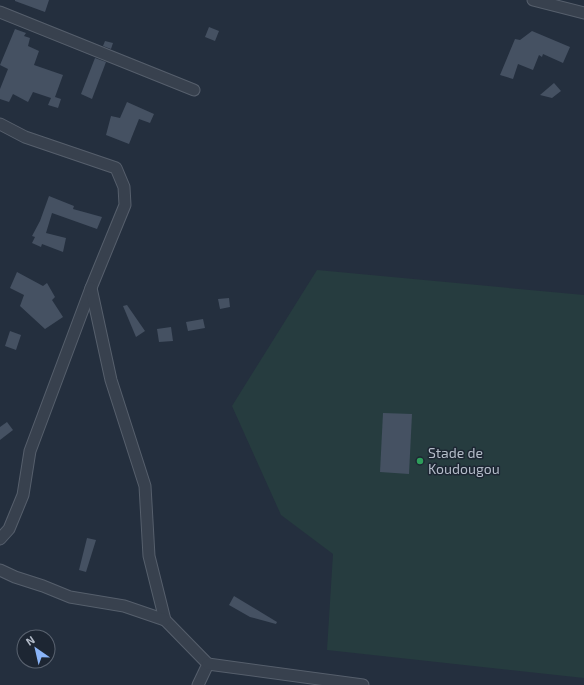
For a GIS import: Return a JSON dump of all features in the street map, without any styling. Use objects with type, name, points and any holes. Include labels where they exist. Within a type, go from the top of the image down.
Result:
[{"type":"street","points":[[533,0],[584,13]]},
{"type":"street","points":[[0,12],[194,90]]},
{"type":"street","points":[[0,124],[25,137],[116,168],[124,186],[126,205],[91,288],[30,451],[23,495],[9,529],[0,539]]},
{"type":"street","points":[[91,288],[111,380],[145,486],[149,556],[165,620]]},
{"type":"street","points":[[0,570],[70,597],[124,606],[165,620],[208,664],[363,685]]},
{"type":"street","points":[[198,685],[208,664]]},
{"type":"green space","name":"Stade de Koudougou","points":[[317,270],[584,295],[584,678],[327,650],[333,554],[281,515],[232,406]]},
{"type":"building","points":[[15,0],[49,0],[45,12]]},
{"type":"building","points":[[209,27],[219,31],[215,41],[205,37]]},
{"type":"building","points":[[15,29],[26,33],[24,36],[30,38],[28,46],[39,51],[34,65],[63,75],[55,97],[61,99],[58,108],[48,105],[51,98],[33,92],[28,102],[13,94],[9,102],[0,99],[0,89],[8,69],[0,65]]},
{"type":"building","points":[[532,31],[570,47],[563,63],[543,54],[542,57],[539,55],[533,70],[518,64],[513,79],[500,75],[515,39],[520,40]]},
{"type":"building","points":[[105,41],[113,43],[111,49],[103,46]]},
{"type":"building","points":[[95,58],[106,62],[92,99],[81,94]]},
{"type":"building","points":[[554,83],[561,91],[552,98],[540,95]]},
{"type":"building","points":[[127,102],[154,114],[150,123],[139,119],[129,144],[106,135],[111,116],[120,118]]},
{"type":"building","points":[[49,196],[74,206],[73,209],[102,217],[97,229],[52,213],[46,233],[66,238],[63,252],[42,244],[41,247],[32,243],[35,237],[32,236],[40,221]]},
{"type":"building","points":[[17,272],[43,286],[47,283],[55,297],[52,300],[63,317],[45,329],[20,306],[24,295],[10,288]]},
{"type":"building","points":[[229,298],[230,307],[220,309],[218,299]]},
{"type":"building","points":[[127,305],[145,331],[136,337],[123,306]]},
{"type":"building","points":[[203,319],[205,328],[188,331],[186,322]]},
{"type":"building","points":[[171,327],[173,341],[159,342],[157,329]]},
{"type":"building","points":[[10,331],[21,335],[16,350],[5,346]]},
{"type":"building","points":[[383,413],[412,414],[409,474],[380,472]]},
{"type":"building","points":[[7,422],[13,430],[0,440],[0,427]]},
{"type":"building","points":[[87,538],[96,540],[86,572],[79,570]]},
{"type":"building","points":[[234,596],[277,622],[276,624],[250,617],[229,605]]},
{"type":"place","name":"Stade de Koudougou","points":[[420,461]]}]
